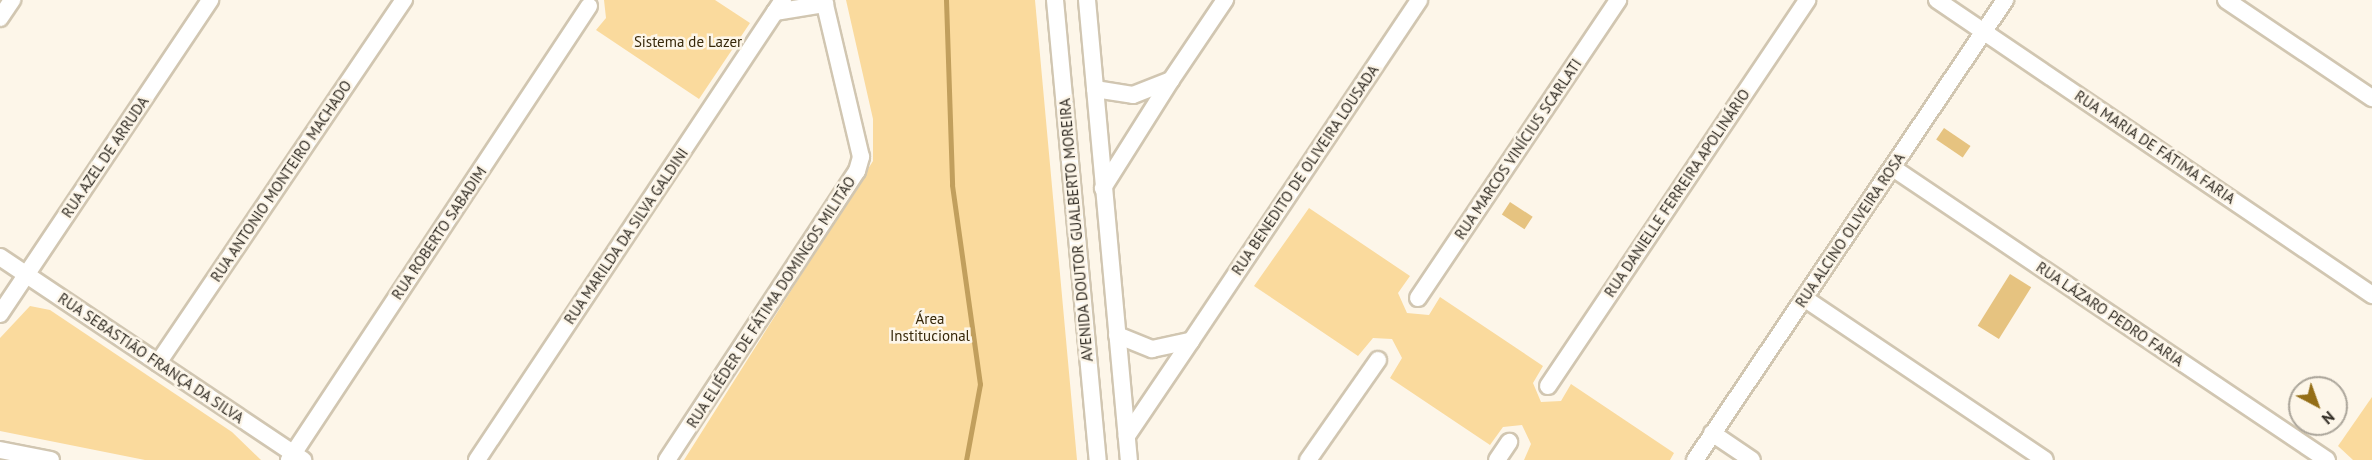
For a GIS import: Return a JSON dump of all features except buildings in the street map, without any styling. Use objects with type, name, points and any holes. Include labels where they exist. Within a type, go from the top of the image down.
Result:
[{"type":"street","points":[[0,18],[12,0]]},
{"type":"street","name":"RUA AZEL DE ARRUDA","points":[[0,314],[210,0]]},
{"type":"street","name":"RUA ANTONIO MONTEIRO MACHADO","points":[[158,363],[404,0]]},
{"type":"street","name":"AVENIDA DOUTOR GUALBERTO MOREIRA","points":[[1055,0],[1098,460]]},
{"type":"street","name":"AVENIDA DOUTOR GUALBERTO MOREIRA","points":[[1087,0],[1129,460]]},
{"type":"street","points":[[1103,188],[1225,0]]},
{"type":"street","name":"RUA BENEDITO DE OLIVEIRA LOUSADA","points":[[1127,435],[1419,0]]},
{"type":"street","name":"RUA MARCOS VINÍCIUS SCARLATI","points":[[1418,298],[1618,0]]},
{"type":"street","name":"RUA DANIELLE FERREIRA APOLINÁRIO","points":[[1548,386],[1807,0]]},
{"type":"street","name":"RUA MARIA DE FÁTIMA FARIA","points":[[1937,0],[2372,295]]},
{"type":"street","name":"RUA ALCINO OLIVEIRA ROSA","points":[[1695,460],[2005,0]]},
{"type":"street","points":[[2226,0],[2372,98]]},
{"type":"street","name":"RUA MARILDA DA SILVA GALDINI","points":[[477,460],[779,6],[825,2]]},
{"type":"street","name":"RUA ELIÉDER DE FÁTIMA DOMINGOS MILITÃO","points":[[667,460],[857,171],[861,157],[825,2]]},
{"type":"street","name":"RUA ROBERTO SABADIM","points":[[295,458],[589,6]]},
{"type":"street","points":[[1095,89],[1133,95],[1171,80]]},
{"type":"street","name":"RUA LÁZARO PEDRO FARIA","points":[[1893,168],[2327,460]]},
{"type":"street","name":"RUA SEBASTIÃO FRANÇA DA SILVA","points":[[0,257],[295,458]]},
{"type":"street","points":[[1804,298],[2045,460]]},
{"type":"street","points":[[1117,335],[1152,349],[1191,341]]},
{"type":"street","points":[[1308,460],[1378,360]]},
{"type":"street","points":[[1712,433],[1752,460]]},
{"type":"street","points":[[1497,460],[1509,442]]},
{"type":"street","points":[[0,450],[51,460]]},
{"type":"green space","name":"Sistema de Lazer","points":[[604,0],[715,0],[750,23],[699,99],[596,30],[606,18]]},
{"type":"green space","name":"Área Institucional","points":[[846,0],[1035,0],[1077,460],[684,460],[873,161],[873,119]]},
{"type":"green space","points":[[1309,208],[1410,276],[1398,293],[1407,313],[1429,315],[1440,297],[1543,366],[1533,383],[1541,402],[1561,401],[1571,384],[1674,453],[1670,460],[1524,460],[1531,444],[1522,425],[1503,427],[1490,445],[1390,378],[1402,358],[1392,339],[1373,338],[1358,356],[1254,286]]},
{"type":"green space","points":[[30,306],[50,310],[232,432],[261,460],[145,460],[0,431],[0,338]]},
{"type":"green space","points":[[2372,397],[2372,460],[2353,460],[2338,446],[2345,436],[2348,436],[2348,432]]},
{"type":"waterway","points":[[946,0],[952,185],[980,384],[966,460]]}]
